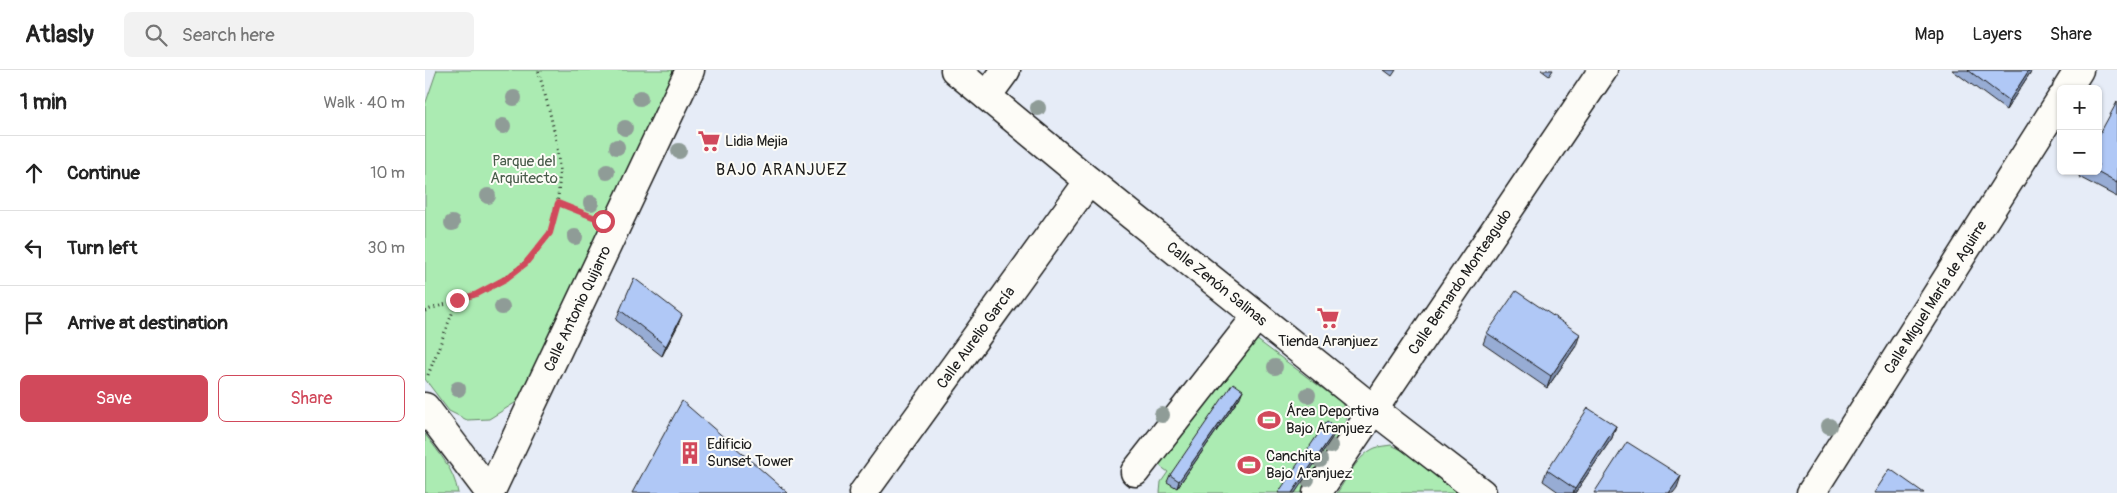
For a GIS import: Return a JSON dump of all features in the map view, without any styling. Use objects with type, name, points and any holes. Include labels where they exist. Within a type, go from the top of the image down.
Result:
[{"type":"street","name":"Calle Antonio Quijarro","points":[[490,493],[690,70]]},
{"type":"street","name":"Calle Zenón Salinas","points":[[955,70],[1257,316],[1482,493]]},
{"type":"street","points":[[987,96],[1006,70]]},
{"type":"street","name":"Calle Bernardo Monteagudo","points":[[1317,493],[1603,70]]},
{"type":"street","points":[[2070,85],[2079,70]]},
{"type":"street","name":"Calle Miguel María de Aguirre","points":[[1811,493],[2057,105]]},
{"type":"street","name":"Calle Aurelio García","points":[[863,493],[1089,181]]},
{"type":"street","points":[[1135,472],[1257,316]]},
{"type":"street","points":[[425,407],[490,493]]},
{"type":"path","points":[[425,311],[477,294],[507,278],[525,264],[550,233],[560,197],[557,154],[552,121],[538,70]]},
{"type":"path","points":[[558,203],[594,217]]},
{"type":"path","points":[[427,375],[457,300]]},
{"type":"green space","name":"Parque del Arquitecto","points":[[437,70],[679,70],[605,227],[518,401],[489,419],[467,420],[449,411],[425,379],[425,105]]},
{"type":"green space","name":"Área Deportiva Bajo Aranjuez","points":[[1256,339],[1342,403],[1347,414],[1342,438],[1304,493],[1160,493],[1161,482],[1168,472],[1156,463]]},
{"type":"green space","points":[[425,434],[441,455],[453,476],[458,493],[425,493]]},
{"type":"green space","points":[[1391,445],[1406,452],[1458,493],[1337,493],[1363,456],[1375,448]]},
{"type":"building","points":[[1968,70],[2029,70],[2009,101]]},
{"type":"building","points":[[2117,102],[2117,183],[2102,175],[2102,130]]},
{"type":"building","points":[[634,278],[682,315],[666,346],[620,310]]},
{"type":"building","points":[[1516,291],[1580,334],[1551,376],[1487,333]]},
{"type":"building","points":[[1233,383],[1243,390],[1179,481],[1170,475]]},
{"type":"building","name":"Edificio Sunset Tower","points":[[682,401],[788,493],[632,493]]},
{"type":"building","points":[[1588,408],[1616,426],[1575,489],[1547,470]]},
{"type":"building","points":[[1327,421],[1337,428],[1292,493],[1278,493]]},
{"type":"building","points":[[1627,442],[1681,476],[1669,493],[1594,493]]},
{"type":"building","points":[[1890,469],[1924,493],[1874,493]]},
{"type":"place","name":"Lidia Mejia","points":[[709,141]]},
{"type":"place","name":"Tienda Aranjuez","points":[[1328,318]]},
{"type":"place","name":"Área Deportiva Bajo Aranjuez","points":[[1269,420]]},
{"type":"place","name":"Edificio Sunset Tower","points":[[690,453]]},
{"type":"place","name":"Canchita Bajo Aranjuez","points":[[1249,465]]},
{"type":"district","name":"BAJO ARANJUEZ","points":[[782,170]]},
{"type":"route","points":[[457,300],[477,294],[507,278],[525,264],[550,233],[558,203],[603,221]]}]
